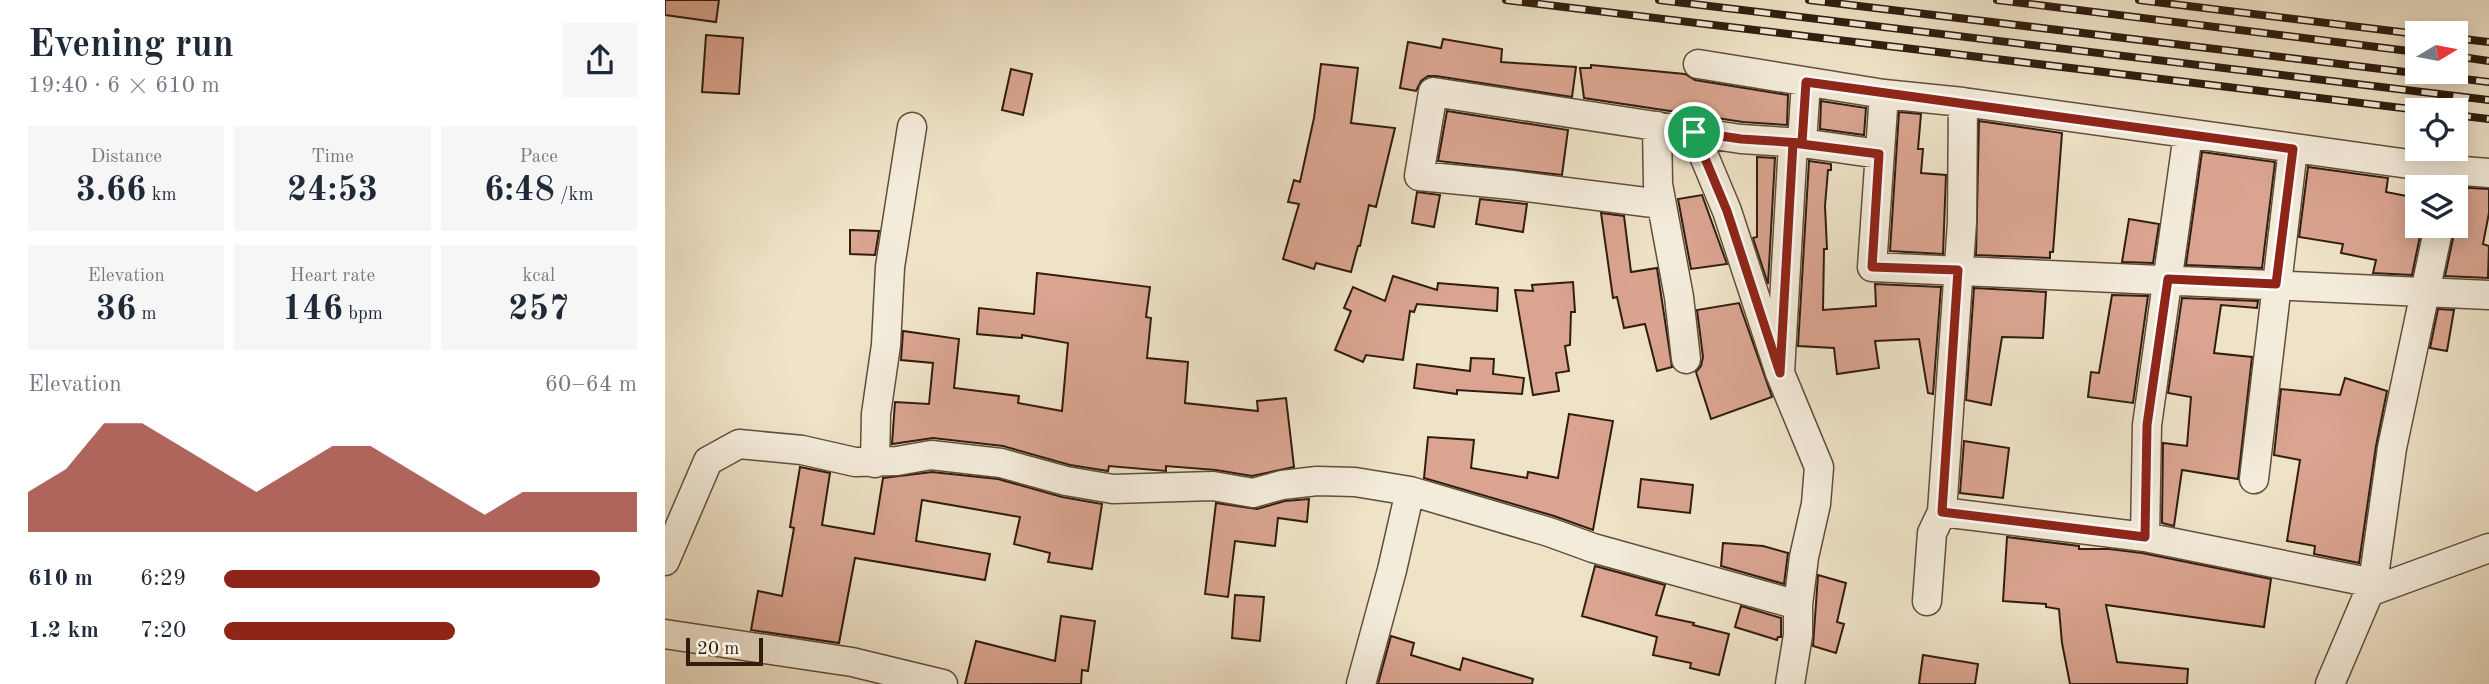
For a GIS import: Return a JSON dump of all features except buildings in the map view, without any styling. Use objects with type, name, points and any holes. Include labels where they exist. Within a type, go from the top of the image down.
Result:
[{"type":"street","points":[[1698,64],[1884,94],[1963,102],[2293,149],[2429,175]]},
{"type":"street","points":[[1780,373],[1798,143],[1806,82]]},
{"type":"street","points":[[1661,204],[1419,176],[1433,92],[1657,127],[1879,154]]},
{"type":"street","points":[[1884,94],[1872,267],[2489,295]]},
{"type":"street","points":[[1927,601],[1933,533],[1942,512],[1962,222],[1963,102]]},
{"type":"street","points":[[875,463],[876,414],[886,345],[890,267],[912,127]]},
{"type":"street","points":[[1657,127],[1658,184],[1679,297],[1686,359]]},
{"type":"street","points":[[1694,132],[1727,211],[1780,373],[1819,467],[1816,504],[1804,557],[1798,605],[1798,635],[1790,684]]},
{"type":"street","points":[[2145,537],[2147,425],[2188,134]]},
{"type":"street","points":[[2254,479],[2293,149]]},
{"type":"street","points":[[2468,176],[2489,173]]},
{"type":"street","points":[[2330,684],[2371,588],[2392,448],[2436,238]]},
{"type":"street","points":[[665,561],[708,461],[739,444],[802,450],[855,462],[875,463],[931,455],[1001,463],[1066,481],[1113,489],[1213,486],[1253,493],[1282,485],[1317,481],[1355,482],[1410,491],[1549,532],[1605,552],[1798,605]]},
{"type":"street","points":[[1361,684],[1410,491]]},
{"type":"street","points":[[1942,512],[2145,537],[2371,588],[2489,548]]},
{"type":"street","points":[[665,634],[852,662],[943,684]]},
{"type":"railway","points":[[1506,0],[2405,108]]},
{"type":"railway","points":[[1659,0],[2489,100]]},
{"type":"railway","points":[[1809,0],[2489,82]]},
{"type":"railway","points":[[1997,0],[2405,51]]},
{"type":"railway","points":[[2139,0],[2405,33]]},
{"type":"railway","points":[[2468,40],[2489,42]]},
{"type":"railway","points":[[2468,58],[2489,61]]},
{"type":"railway","points":[[2468,117],[2489,119]]},
{"type":"route","points":[[1806,82],[2293,149],[2276,284],[2168,279],[2147,425],[2145,537],[1942,512],[1958,270],[1872,267],[1879,154],[1793,143],[1780,373],[1727,211],[1694,132],[1741,139],[1802,143],[1806,82]]}]
